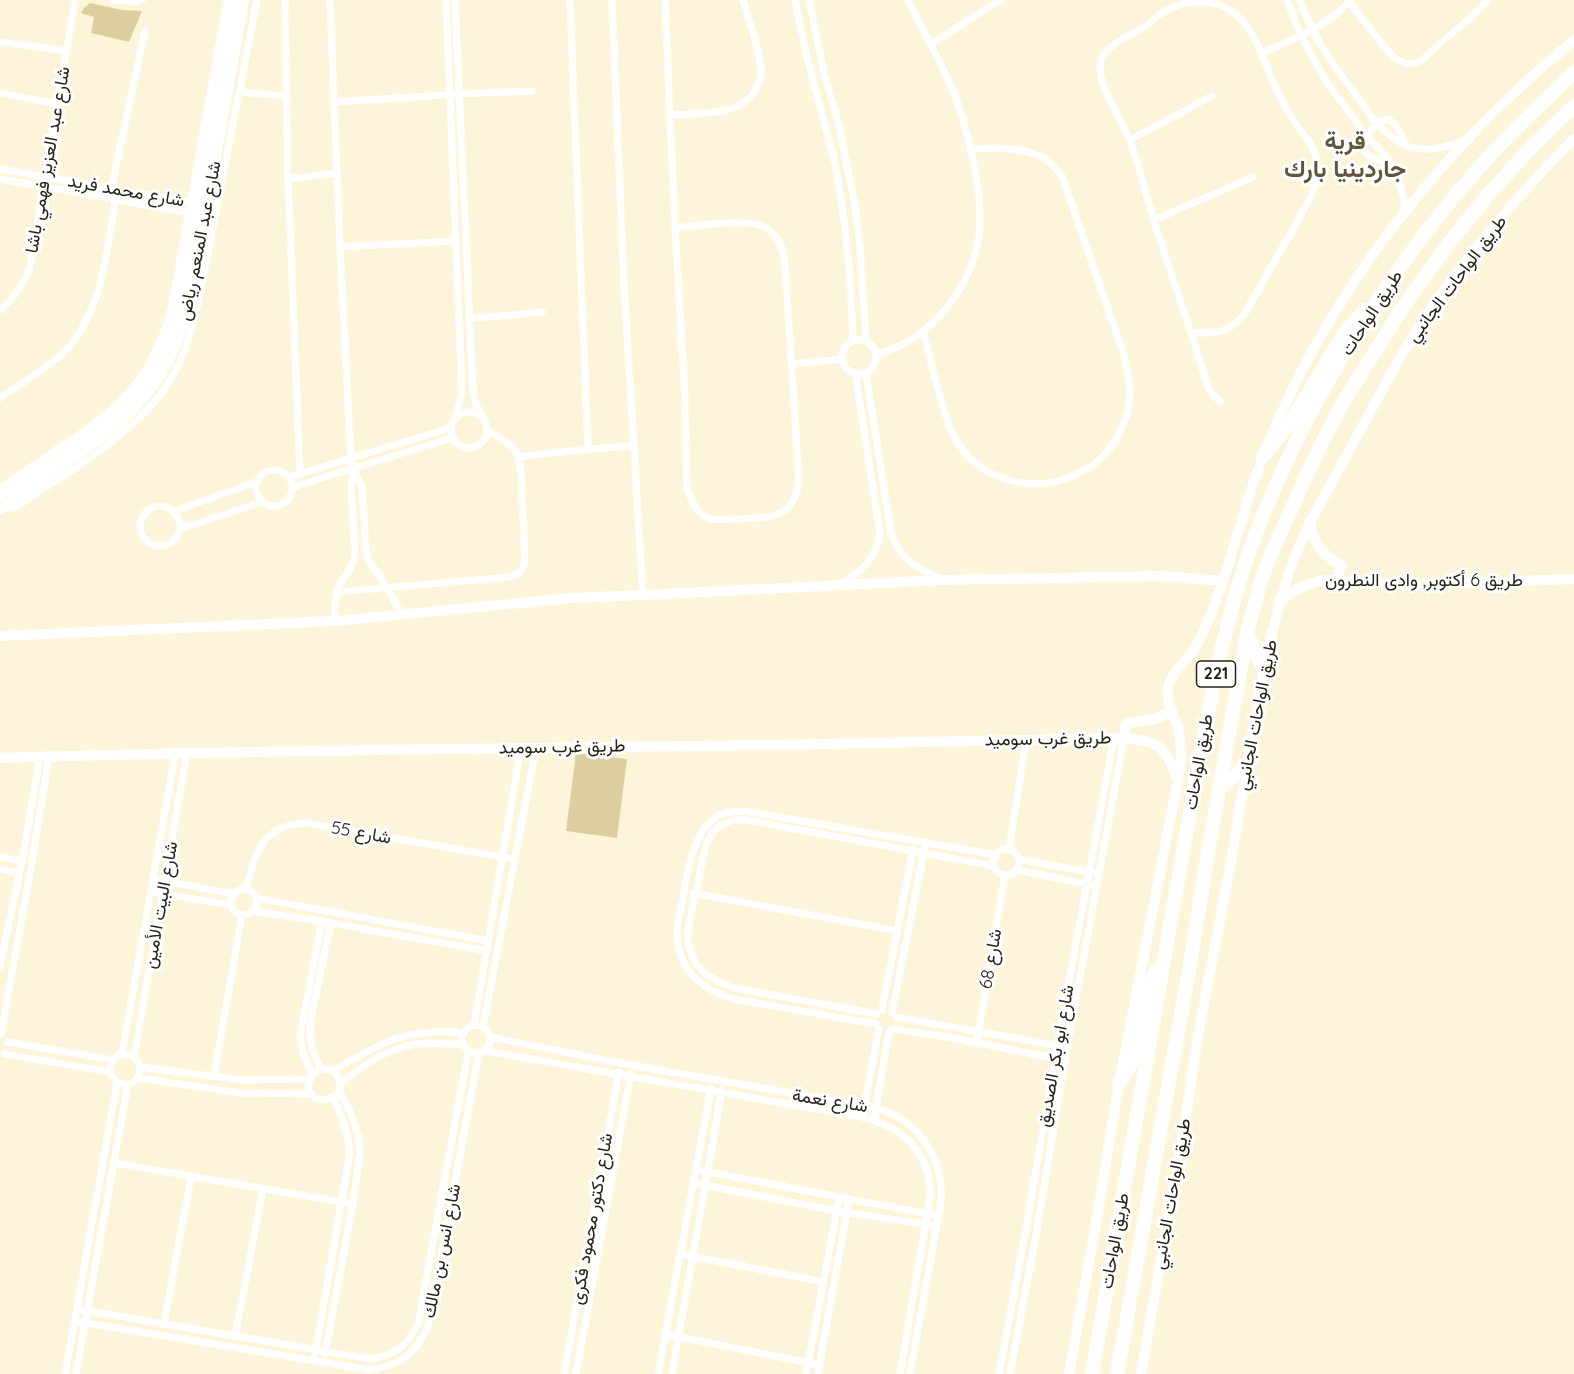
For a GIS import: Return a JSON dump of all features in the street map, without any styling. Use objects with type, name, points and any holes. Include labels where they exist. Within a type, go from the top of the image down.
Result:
[{"type":"highway","name":"طريق الواحات","points":[[1092,1374],[1163,960],[1213,687],[1224,635],[1263,514],[1290,454],[1317,403],[1377,302],[1416,246],[1480,167],[1574,72]]},
{"type":"highway","name":"طريق الواحات","points":[[1117,1374],[1247,633],[1261,581],[1312,462],[1347,396],[1401,310],[1448,244],[1509,171],[1574,106]]},
{"type":"highway","points":[[1263,456],[1299,409],[1345,332],[1360,315],[1377,302]]},
{"type":"highway","points":[[1247,633],[1264,671]]},
{"type":"highway","points":[[1219,789],[1245,766]]},
{"type":"highway","points":[[1119,1083],[1132,1063],[1150,984],[1163,960]]},
{"type":"street","name":"شارع عبد العزيز فهمي باشا","points":[[0,310],[13,298],[27,274],[46,177],[75,0]]},
{"type":"street","points":[[114,0],[131,2],[142,0]]},
{"type":"street","points":[[202,210],[227,0]]},
{"type":"street","name":"شارع عبد المنعم رياض","points":[[1,505],[39,487],[110,432],[138,406],[160,378],[174,350],[188,308],[236,0]]},
{"type":"street","name":"شارع عبد المنعم رياض","points":[[1,505],[89,432],[113,418],[153,374],[166,347],[177,319],[202,210],[244,0]]},
{"type":"street","points":[[202,210],[240,92],[257,0]]},
{"type":"street","points":[[285,0],[288,179],[300,474]]},
{"type":"street","points":[[330,0],[340,247],[353,469],[351,487],[355,555],[354,564],[337,591],[335,621]]},
{"type":"street","points":[[446,0],[462,392],[456,416]]},
{"type":"street","points":[[455,0],[473,392],[487,429],[485,439],[473,448],[458,445],[452,438],[450,428],[456,416],[469,411],[482,417]]},
{"type":"street","points":[[570,0],[588,449]]},
{"type":"street","points":[[612,0],[624,286],[643,596]]},
{"type":"street","points":[[665,0],[675,228],[685,394],[687,488],[697,510],[705,517],[717,520],[772,517],[783,512],[792,503],[798,491],[799,479],[783,252],[778,240],[769,230],[757,224],[744,222],[675,228]]},
{"type":"street","points":[[671,116],[728,110],[744,103],[756,90],[761,73],[760,64],[743,0]]},
{"type":"street","points":[[795,0],[809,66],[835,164],[843,208],[849,263],[853,341]]},
{"type":"street","points":[[809,0],[853,195],[860,246],[866,341]]},
{"type":"street","points":[[876,354],[902,345],[923,332],[957,296],[969,272],[977,246],[980,219],[978,191],[962,116],[948,79],[908,0]]},
{"type":"street","points":[[931,44],[1000,0]]},
{"type":"street","points":[[1287,0],[1301,36],[1326,81],[1366,135],[1390,162],[1397,176],[1406,210]]},
{"type":"street","points":[[1300,0],[1313,31],[1336,70],[1377,124],[1390,137],[1405,145],[1428,150],[1465,141]]},
{"type":"street","points":[[1262,53],[1313,31],[1350,1],[1392,56],[1400,62],[1409,64],[1418,62],[1474,16],[1488,0]]},
{"type":"street","points":[[1191,333],[1220,333],[1233,326],[1244,315],[1310,199],[1317,172],[1312,145],[1288,111],[1262,53],[1246,24],[1233,11],[1214,3],[1198,2],[1182,4],[1166,10],[1108,50],[1102,58],[1100,69],[1106,91],[1130,140],[1209,390],[1220,401]]},
{"type":"street","points":[[0,398],[39,372],[70,346],[83,328],[95,302],[100,286],[115,200],[114,190],[145,31]]},
{"type":"street","points":[[1070,1374],[1119,1083],[1178,783],[1181,747],[1168,696],[1170,681],[1193,651],[1211,615],[1263,456],[1294,384],[1360,273],[1406,210],[1465,141],[1512,94],[1574,40]]},
{"type":"street","points":[[0,42],[67,51]]},
{"type":"street","points":[[334,102],[532,91]]},
{"type":"street","points":[[240,92],[287,96]]},
{"type":"street","points":[[0,93],[58,104]]},
{"type":"street","points":[[1130,140],[1212,96]]},
{"type":"street","points":[[1357,122],[1367,111]]},
{"type":"street","points":[[1390,162],[1374,158],[1364,151],[1363,138],[1377,124],[1385,120],[1393,122],[1405,145]]},
{"type":"street","name":"طريق الواحات الجانبي","points":[[1141,1374],[1192,1070],[1231,862],[1245,766],[1264,671],[1291,567],[1309,522],[1395,367],[1429,313],[1521,195],[1574,140]]},
{"type":"street","points":[[923,332],[946,418],[956,441],[972,459],[992,474],[1015,483],[1044,484],[1072,477],[1098,462],[1117,439],[1128,411],[1130,381],[1123,352],[1062,176],[1050,163],[1035,154],[1018,150],[970,149]]},
{"type":"street","name":"شارع محمد فريد","points":[[0,169],[114,190],[202,210]]},
{"type":"street","points":[[288,179],[337,173]]},
{"type":"street","points":[[1154,220],[1253,177]]},
{"type":"street","name":"شارع محمد فريد","points":[[0,179],[115,200],[202,210]]},
{"type":"street","points":[[340,247],[456,241]]},
{"type":"street","points":[[470,319],[542,312]]},
{"type":"street","points":[[853,341],[866,341],[873,346],[876,354],[875,363],[866,372],[855,373],[845,367],[844,349],[853,341]]},
{"type":"street","points":[[791,363],[843,359]]},
{"type":"street","points":[[866,372],[894,542],[906,559],[915,566],[943,580]]},
{"type":"street","points":[[838,585],[865,567],[873,556],[880,532],[855,373]]},
{"type":"street","points":[[289,477],[450,428]]},
{"type":"street","points":[[337,591],[510,577],[520,573],[525,563],[518,457],[515,450],[487,429]]},
{"type":"street","points":[[0,488],[89,432]]},
{"type":"street","points":[[293,488],[452,438]]},
{"type":"street","points":[[518,457],[634,446]]},
{"type":"street","points":[[353,469],[362,486],[366,551],[369,562],[402,615]]},
{"type":"street","points":[[174,512],[257,482],[264,473],[275,470],[289,477],[293,488],[292,494],[285,504],[273,507],[262,502],[256,493],[257,482]]},
{"type":"street","points":[[180,529],[262,502]]},
{"type":"street","points":[[163,506],[174,512],[180,522],[180,529],[174,540],[163,546],[150,544],[141,535],[139,523],[145,511],[163,506]]},
{"type":"street","name":"طريق 6 أكتوبر, وادى النطرون","points":[[1309,522],[1314,538],[1322,551],[1342,565],[1336,581]]},
{"type":"street","points":[[354,564],[369,562]]},
{"type":"street","points":[[0,636],[335,621],[551,599],[943,580],[1161,576],[1223,581]]},
{"type":"street","name":"طريق 6 أكتوبر, وادى النطرون","points":[[1280,603],[1293,591],[1327,580],[1402,585],[1574,579]]},
{"type":"street","name":"طريق غرب سوميد","points":[[1119,738],[1127,723],[1155,719],[1172,711]]},
{"type":"street","name":"طريق غرب سوميد","points":[[0,758],[1119,738],[1146,741],[1160,747],[1170,760],[1178,783]]},
{"type":"street","name":"شارع ابو بكر الصديق","points":[[999,1374],[1086,884],[1119,738]]},
{"type":"street","name":"شارع ابو بكر الصديق","points":[[1010,1374],[1096,886],[1119,738]]},
{"type":"street","points":[[1009,850],[1026,740]]},
{"type":"street","points":[[474,1025],[521,747]]},
{"type":"street","points":[[483,1027],[536,748]]},
{"type":"street","name":"شارع البيت الأمين","points":[[134,1057],[187,753]]},
{"type":"street","name":"شارع البيت الأمين","points":[[122,1054],[175,754]]},
{"type":"street","points":[[0,966],[44,757]]},
{"type":"street","points":[[44,757],[31,868],[0,1034],[7,1042],[113,1060]]},
{"type":"street","points":[[996,855],[767,814],[739,811],[718,815],[702,831],[694,849],[678,928],[680,951],[690,972],[706,987],[740,1001],[877,1027],[884,1031],[891,1030],[977,1042],[1065,1060]]},
{"type":"street","points":[[765,823],[767,814]]},
{"type":"street","points":[[994,866],[765,823],[746,820],[728,821],[712,833],[703,852],[688,929],[688,944],[692,957],[704,974],[742,990],[880,1012],[887,1010],[894,1014],[1067,1048]]},
{"type":"street","name":"شارع 55","points":[[246,889],[257,851],[268,836],[286,826],[306,823],[514,859]]},
{"type":"street","points":[[862,1116],[877,1027],[875,1019],[880,1012],[914,840]]},
{"type":"street","points":[[874,1120],[891,1030],[897,1022],[894,1014],[926,842]]},
{"type":"street","points":[[694,849],[703,852]]},
{"type":"street","points":[[1002,850],[1009,850],[1019,859],[1019,865],[1012,874],[1005,875],[999,873],[994,866],[994,860],[1002,850]]},
{"type":"street","points":[[0,857],[20,867]]},
{"type":"street","points":[[1019,859],[1098,874]]},
{"type":"street","points":[[0,869],[31,868]]},
{"type":"street","points":[[1017,870],[1096,886]]},
{"type":"street","name":"شارع 68","points":[[977,1042],[1005,875]]},
{"type":"street","points":[[153,879],[234,894]]},
{"type":"street","points":[[246,889],[253,892],[256,905],[254,910],[242,915],[235,912],[231,899],[240,890],[246,889]]},
{"type":"street","points":[[684,891],[897,931]]},
{"type":"street","points":[[151,892],[231,905]]},
{"type":"street","points":[[256,898],[498,949]]},
{"type":"street","points":[[254,910],[488,946]]},
{"type":"street","points":[[330,913],[300,1035],[311,1077],[309,1084],[312,1094],[324,1100],[333,1098],[339,1088],[373,1059],[402,1047],[432,1043],[482,1052],[489,1046],[488,1031],[474,1025],[467,1028],[462,1038],[465,1048]]},
{"type":"street","points":[[214,1076],[242,915]]},
{"type":"street","points":[[321,1069],[312,1050],[309,1034],[327,922]]},
{"type":"street","points":[[333,1071],[379,1044],[400,1036],[434,1031],[464,1033]]},
{"type":"street","name":"شارع نعمة","points":[[490,1037],[712,1080],[876,1108],[892,1113],[909,1124],[929,1146],[937,1163],[942,1199],[910,1374]]},
{"type":"street","points":[[7,1042],[2,1055],[110,1072]]},
{"type":"street","name":"شارع انس بن مالك","points":[[77,1309],[370,1359],[385,1357],[399,1350],[411,1338],[418,1324],[465,1048]]},
{"type":"street","name":"شارع نعمة","points":[[482,1052],[862,1116],[890,1126],[904,1136],[921,1156],[929,1180],[930,1197],[900,1374]]},
{"type":"street","name":"شارع انس بن مالك","points":[[75,1321],[370,1370],[388,1367],[406,1358],[419,1344],[428,1327],[482,1052]]},
{"type":"street","points":[[122,1054],[134,1057],[140,1067],[137,1078],[128,1084],[117,1083],[110,1072],[113,1060],[122,1054]]},
{"type":"street","name":"شارع دكتور محمود فكرى","points":[[564,1374],[620,1063]]},
{"type":"street","name":"شارع دكتور محمود فكرى","points":[[576,1374],[632,1065]]},
{"type":"street","points":[[140,1067],[243,1080],[311,1077],[321,1069],[333,1071],[338,1077],[339,1088],[358,1135],[360,1153],[353,1204],[323,1362]]},
{"type":"street","points":[[137,1078],[241,1094],[312,1094]]},
{"type":"street","points":[[658,1374],[712,1080]]},
{"type":"street","points":[[672,1374],[723,1082]]},
{"type":"street","points":[[65,1374],[117,1083]]},
{"type":"street","points":[[76,1374],[128,1084]]},
{"type":"street","points":[[314,1361],[350,1151],[349,1137],[342,1114],[333,1098]]},
{"type":"street","points":[[114,1163],[353,1204]]},
{"type":"street","points":[[696,1170],[939,1216]]},
{"type":"street","points":[[164,1324],[191,1177]]},
{"type":"street","points":[[693,1183],[837,1211],[937,1226]]},
{"type":"street","points":[[235,1337],[263,1189]]},
{"type":"street","points":[[806,1374],[839,1198]]},
{"type":"street","points":[[818,1374],[849,1199]]},
{"type":"street","points":[[437,1219],[448,1221]]},
{"type":"street","points":[[680,1254],[824,1282]]},
{"type":"street","points":[[577,1300],[590,1302]]},
{"type":"street","points":[[665,1334],[820,1365]]},
{"type":"shaded area","points":[[90,3],[122,10],[142,11],[129,42],[91,33],[94,17],[81,13]]},
{"type":"shaded area","points":[[576,753],[627,759],[617,838],[566,831]]},
{"type":"district","name":"قرية جاردينيا بارك","points":[[1345,156]]}]
